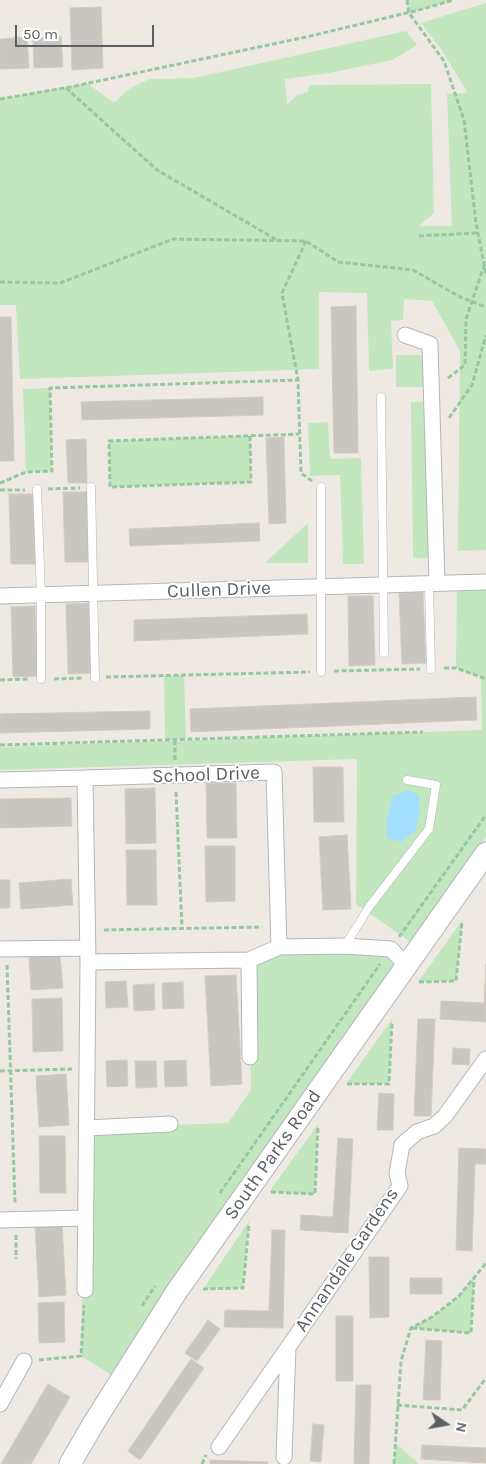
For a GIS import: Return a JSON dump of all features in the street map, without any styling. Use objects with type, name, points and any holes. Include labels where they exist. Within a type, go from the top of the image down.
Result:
[{"type":"street","points":[[405,335],[430,344],[433,442],[433,584]]},
{"type":"street","name":"Cullen Drive","points":[[0,596],[486,582]]},
{"type":"street","name":"School Drive","points":[[0,780],[274,772],[279,947]]},
{"type":"street","points":[[84,778],[88,930],[84,1290]]},
{"type":"street","name":"South Parks Road","points":[[70,1464],[177,1291],[412,974],[486,853]]},
{"type":"street","points":[[3,949],[88,955],[249,960],[279,947],[345,946],[391,949],[412,974]]},
{"type":"street","points":[[249,960],[250,1057]]},
{"type":"street","name":"Annandale Gardens","points":[[220,1447],[400,1186],[397,1173],[402,1146],[417,1132],[434,1126],[445,1116],[486,1059]]},
{"type":"street","points":[[86,1128],[170,1124]]},
{"type":"street","points":[[0,1220],[85,1218]]},
{"type":"street","name":"Annandale Gardens","points":[[284,1458],[288,1347]]},
{"type":"street","points":[[0,1404],[24,1362]]},
{"type":"lane","points":[[381,397],[384,653]]},
{"type":"lane","points":[[321,487],[321,672]]},
{"type":"lane","points":[[90,488],[94,678]]},
{"type":"lane","points":[[38,490],[41,679]]},
{"type":"lane","points":[[431,668],[433,584]]},
{"type":"lane","points":[[345,946],[369,907],[429,829],[436,785],[407,780]]},
{"type":"path","points":[[407,0],[409,13],[444,61],[464,120],[478,233],[486,274]]},
{"type":"path","points":[[0,99],[66,88],[306,37],[409,13],[454,0]]},
{"type":"path","points":[[66,88],[157,170],[278,241]]},
{"type":"path","points":[[419,236],[478,233]]},
{"type":"path","points":[[0,282],[60,283],[173,239],[306,241],[338,262],[413,270],[460,297],[486,308]]},
{"type":"path","points":[[306,241],[282,293],[298,380],[301,473],[321,487]]},
{"type":"path","points":[[432,390],[465,365],[466,319],[484,266]]},
{"type":"path","points":[[433,442],[472,385],[486,335]]},
{"type":"path","points":[[0,482],[26,472],[52,470],[50,388],[298,380]]},
{"type":"path","points":[[110,487],[109,441],[299,434]]},
{"type":"path","points":[[0,490],[251,482],[250,436]]},
{"type":"path","points":[[0,680],[431,668],[456,668],[486,679]]},
{"type":"path","points":[[0,745],[423,732]]},
{"type":"path","points":[[176,775],[182,928]]},
{"type":"path","points":[[412,974],[456,981],[463,919]]},
{"type":"path","points":[[88,930],[278,927]]},
{"type":"path","points":[[3,949],[11,1071],[16,1259]]},
{"type":"path","points":[[346,1084],[389,1084],[392,1019]]},
{"type":"path","points":[[0,1071],[87,1069]]},
{"type":"path","points":[[269,1192],[315,1194],[318,1124]]},
{"type":"path","points":[[203,1289],[243,1288],[249,1221]]},
{"type":"path","points":[[394,1464],[401,1361],[411,1328],[432,1317],[459,1296],[486,1263]]},
{"type":"path","points":[[480,1270],[486,1270]]},
{"type":"path","points":[[411,1328],[471,1333],[474,1278]]},
{"type":"path","points":[[24,1362],[81,1356],[84,1290]]},
{"type":"path","points":[[398,1405],[462,1410],[486,1378]]},
{"type":"green space","points":[[407,0],[454,0],[409,13]]},
{"type":"green space","points":[[486,3],[486,550],[458,551],[460,351],[432,301],[404,299],[403,320],[391,321],[393,369],[369,371],[367,293],[319,292],[319,369],[20,379],[16,305],[0,305],[0,99],[87,83],[114,103],[127,90],[149,79],[194,78],[406,31],[417,45],[392,60],[329,73],[285,79],[287,105],[297,95],[308,92],[309,85],[431,84],[434,213],[419,226],[452,226],[447,94],[468,93],[441,49],[421,23]]},
{"type":"green space","points":[[396,355],[427,355],[427,387],[396,387]]},
{"type":"green space","points":[[50,388],[52,471],[26,472],[23,389]]},
{"type":"green space","points":[[411,402],[428,402],[430,558],[413,558]]},
{"type":"green space","points":[[328,422],[330,459],[361,458],[364,564],[343,564],[340,475],[310,476],[308,423]]},
{"type":"green space","points":[[250,436],[251,482],[110,487],[109,441]]},
{"type":"green space","points":[[308,523],[308,563],[265,563]]},
{"type":"green space","points":[[486,582],[486,836],[412,943],[356,904],[357,759],[0,770],[0,747],[482,730],[481,677],[456,668],[457,583]]},
{"type":"green space","points":[[184,675],[186,739],[165,740],[164,676]]},
{"type":"green space","points":[[463,919],[456,981],[418,982]]},
{"type":"green space","points":[[279,947],[391,949],[401,959],[161,1295],[113,1376],[81,1356],[86,1128],[228,1123],[251,1090],[249,960]]},
{"type":"green space","points":[[392,1019],[389,1084],[346,1084]]},
{"type":"green space","points":[[318,1124],[315,1194],[269,1192]]},
{"type":"green space","points":[[249,1221],[243,1288],[203,1289]]},
{"type":"green space","points":[[474,1278],[471,1333],[411,1328],[432,1317],[459,1296]]},
{"type":"green space","points":[[395,1443],[419,1464],[394,1464]]},
{"type":"water","points":[[409,790],[419,796],[420,812],[415,831],[401,842],[387,838],[386,822],[393,796]]},
{"type":"building","points":[[101,7],[102,40],[71,41],[70,8]]},
{"type":"building","points":[[61,36],[63,67],[34,68],[33,38]]},
{"type":"building","points":[[27,37],[29,68],[0,69],[0,39]]},
{"type":"building","points":[[102,40],[103,68],[72,70],[71,41]]},
{"type":"building","points":[[356,306],[358,453],[334,453],[331,307]]},
{"type":"building","points":[[0,317],[11,317],[14,461],[0,461]]},
{"type":"building","points":[[263,397],[263,415],[82,420],[81,402]]},
{"type":"building","points":[[284,437],[286,523],[269,524],[266,438]]},
{"type":"building","points":[[86,439],[87,483],[68,483],[66,440]]},
{"type":"building","points":[[63,492],[87,492],[89,562],[65,562]]},
{"type":"building","points":[[9,494],[33,494],[36,564],[11,564]]},
{"type":"building","points":[[259,523],[260,541],[130,546],[129,529]]},
{"type":"building","points":[[423,592],[426,663],[402,664],[399,593]]},
{"type":"building","points":[[348,596],[373,596],[375,665],[349,666]]},
{"type":"building","points":[[90,603],[92,673],[68,674],[66,604]]},
{"type":"building","points":[[35,606],[37,676],[13,677],[11,607]]},
{"type":"building","points":[[307,614],[308,634],[134,641],[134,620]]},
{"type":"building","points":[[476,697],[477,720],[191,732],[190,709]]},
{"type":"building","points":[[150,711],[150,729],[0,733],[0,714]]},
{"type":"building","points":[[313,767],[343,767],[344,822],[314,822]]},
{"type":"building","points":[[206,783],[236,783],[237,838],[207,838]]},
{"type":"building","points":[[155,788],[156,843],[126,844],[125,789]]},
{"type":"building","points":[[71,798],[72,826],[0,828],[0,799]]},
{"type":"building","points":[[347,835],[351,909],[323,910],[319,837]]},
{"type":"building","points":[[205,846],[235,846],[235,901],[206,902]]},
{"type":"building","points":[[126,850],[156,850],[157,905],[127,905]]},
{"type":"building","points":[[71,879],[73,905],[21,909],[19,883]]},
{"type":"building","points":[[0,880],[10,880],[10,908],[0,908]]},
{"type":"building","points":[[60,955],[63,988],[31,990],[29,957]]},
{"type":"building","points":[[486,964],[486,1022],[440,1019],[441,1001],[484,1003]]},
{"type":"building","points":[[236,975],[242,1084],[211,1086],[205,976]]},
{"type":"building","points":[[126,981],[128,1007],[106,1008],[105,982]]},
{"type":"building","points":[[183,982],[184,1008],[163,1009],[162,983]]},
{"type":"building","points":[[154,984],[155,1010],[134,1011],[133,985]]},
{"type":"building","points":[[62,998],[63,1051],[33,1052],[32,999]]},
{"type":"building","points":[[418,1019],[435,1019],[431,1116],[414,1116]]},
{"type":"building","points":[[453,1048],[470,1049],[469,1065],[452,1064]]},
{"type":"building","points":[[127,1060],[128,1086],[107,1087],[106,1061]]},
{"type":"building","points":[[186,1060],[187,1086],[165,1087],[164,1061]]},
{"type":"building","points":[[135,1061],[156,1061],[157,1087],[136,1088]]},
{"type":"building","points":[[66,1074],[69,1125],[39,1127],[36,1076]]},
{"type":"building","points":[[379,1093],[394,1094],[393,1130],[377,1130]]},
{"type":"building","points":[[39,1136],[65,1136],[66,1193],[40,1193]]},
{"type":"building","points":[[338,1138],[353,1139],[348,1233],[300,1230],[301,1215],[333,1217]]},
{"type":"building","points":[[459,1148],[486,1149],[486,1164],[475,1164],[472,1251],[456,1250]]},
{"type":"building","points":[[62,1224],[66,1295],[39,1297],[35,1226]]},
{"type":"building","points":[[272,1230],[285,1230],[283,1328],[224,1327],[225,1310],[269,1311]]},
{"type":"building","points":[[369,1257],[389,1257],[389,1317],[370,1318]]},
{"type":"building","points":[[410,1278],[442,1278],[442,1294],[410,1294]]},
{"type":"building","points":[[64,1302],[65,1342],[39,1343],[38,1303]]},
{"type":"building","points":[[336,1316],[353,1316],[353,1381],[336,1381]]},
{"type":"building","points":[[208,1320],[220,1329],[197,1361],[185,1353]]},
{"type":"building","points":[[426,1340],[442,1341],[440,1400],[423,1400]]},
{"type":"building","points":[[191,1359],[204,1368],[140,1460],[128,1451]]},
{"type":"building","points":[[48,1384],[70,1397],[31,1464],[1,1464]]},
{"type":"building","points":[[356,1385],[371,1385],[369,1464],[354,1464]]},
{"type":"building","points":[[313,1424],[324,1425],[321,1462],[310,1461]]},
{"type":"building","points":[[422,1445],[486,1448],[486,1463],[421,1459]]},
{"type":"building","points":[[210,1460],[268,1462],[268,1464],[210,1464]]}]
